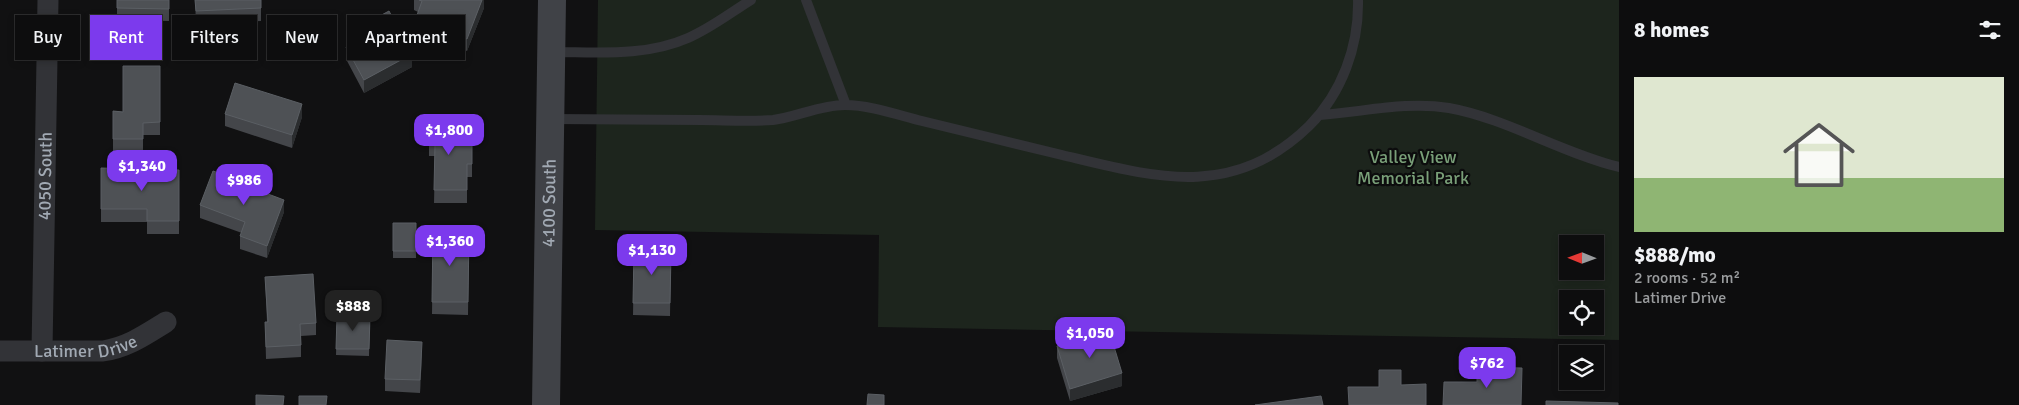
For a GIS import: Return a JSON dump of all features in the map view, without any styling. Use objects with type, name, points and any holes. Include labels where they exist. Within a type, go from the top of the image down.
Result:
[{"type":"main road","name":"4100 South","points":[[546,405],[552,0]]},
{"type":"street","name":"4050 South","points":[[42,351],[48,0]]},
{"type":"street","name":"Latimer Drive","points":[[0,351],[103,351],[117,349],[130,344],[166,322]]},
{"type":"lane","points":[[551,52],[613,53],[669,45],[704,30],[751,0]]},
{"type":"lane","points":[[806,0],[846,105]]},
{"type":"lane","points":[[550,119],[772,120],[846,105],[894,114],[1133,172],[1180,178],[1210,176],[1245,168],[1286,145],[1320,114],[1337,88],[1349,61],[1358,19],[1358,0]]},
{"type":"lane","points":[[1320,114],[1350,113],[1386,106],[1419,105],[1450,108],[1480,117],[1598,162],[1619,167]]},
{"type":"green space","name":"Valley View Memorial Park","points":[[598,0],[1619,0],[1619,340],[878,327],[879,235],[595,230]]},
{"type":"building","points":[[117,0],[169,0],[169,9],[117,8]]},
{"type":"building","points":[[195,0],[261,0],[261,8],[196,11]]},
{"type":"building","points":[[419,0],[482,0],[467,39],[465,38],[465,15],[417,15],[422,1]]},
{"type":"building","points":[[389,11],[391,15],[382,15]]},
{"type":"building","points":[[353,60],[401,60],[364,80]]},
{"type":"building","points":[[123,66],[160,66],[160,122],[143,123],[143,139],[113,139],[113,111],[123,112]]},
{"type":"building","points":[[235,83],[302,104],[292,135],[225,114]]},
{"type":"building","points":[[429,119],[456,119],[456,142],[472,142],[472,164],[467,164],[467,190],[434,190],[435,144],[429,144]]},
{"type":"building","points":[[101,168],[179,170],[179,221],[147,221],[147,209],[101,209]]},
{"type":"building","points":[[213,171],[261,188],[260,191],[284,200],[267,246],[240,236],[245,222],[200,205]]},
{"type":"building","points":[[393,223],[416,223],[416,251],[393,251]]},
{"type":"building","points":[[433,232],[469,232],[468,302],[432,302]]},
{"type":"building","points":[[643,247],[669,247],[671,253],[670,303],[633,303],[634,252],[643,253]]},
{"type":"building","points":[[313,274],[316,323],[300,324],[301,345],[266,347],[265,322],[268,322],[265,277]]},
{"type":"building","points":[[337,316],[370,316],[369,349],[336,349]]},
{"type":"building","points":[[1109,330],[1122,373],[1070,389],[1057,346]]},
{"type":"building","points":[[387,340],[422,342],[420,380],[385,379]]},
{"type":"building","points":[[1477,367],[1522,368],[1521,405],[1443,405],[1444,382],[1477,382]]},
{"type":"building","points":[[1379,370],[1401,370],[1401,385],[1426,384],[1426,405],[1349,405],[1348,387],[1379,387]]},
{"type":"building","points":[[868,394],[884,395],[884,405],[867,405]]},
{"type":"building","points":[[256,395],[284,396],[283,405],[256,405]]},
{"type":"building","points":[[299,396],[327,396],[326,405],[299,405]]},
{"type":"building","points":[[1321,396],[1323,405],[1255,405]]},
{"type":"building","points":[[1546,401],[1618,403],[1618,405],[1546,405]]}]
